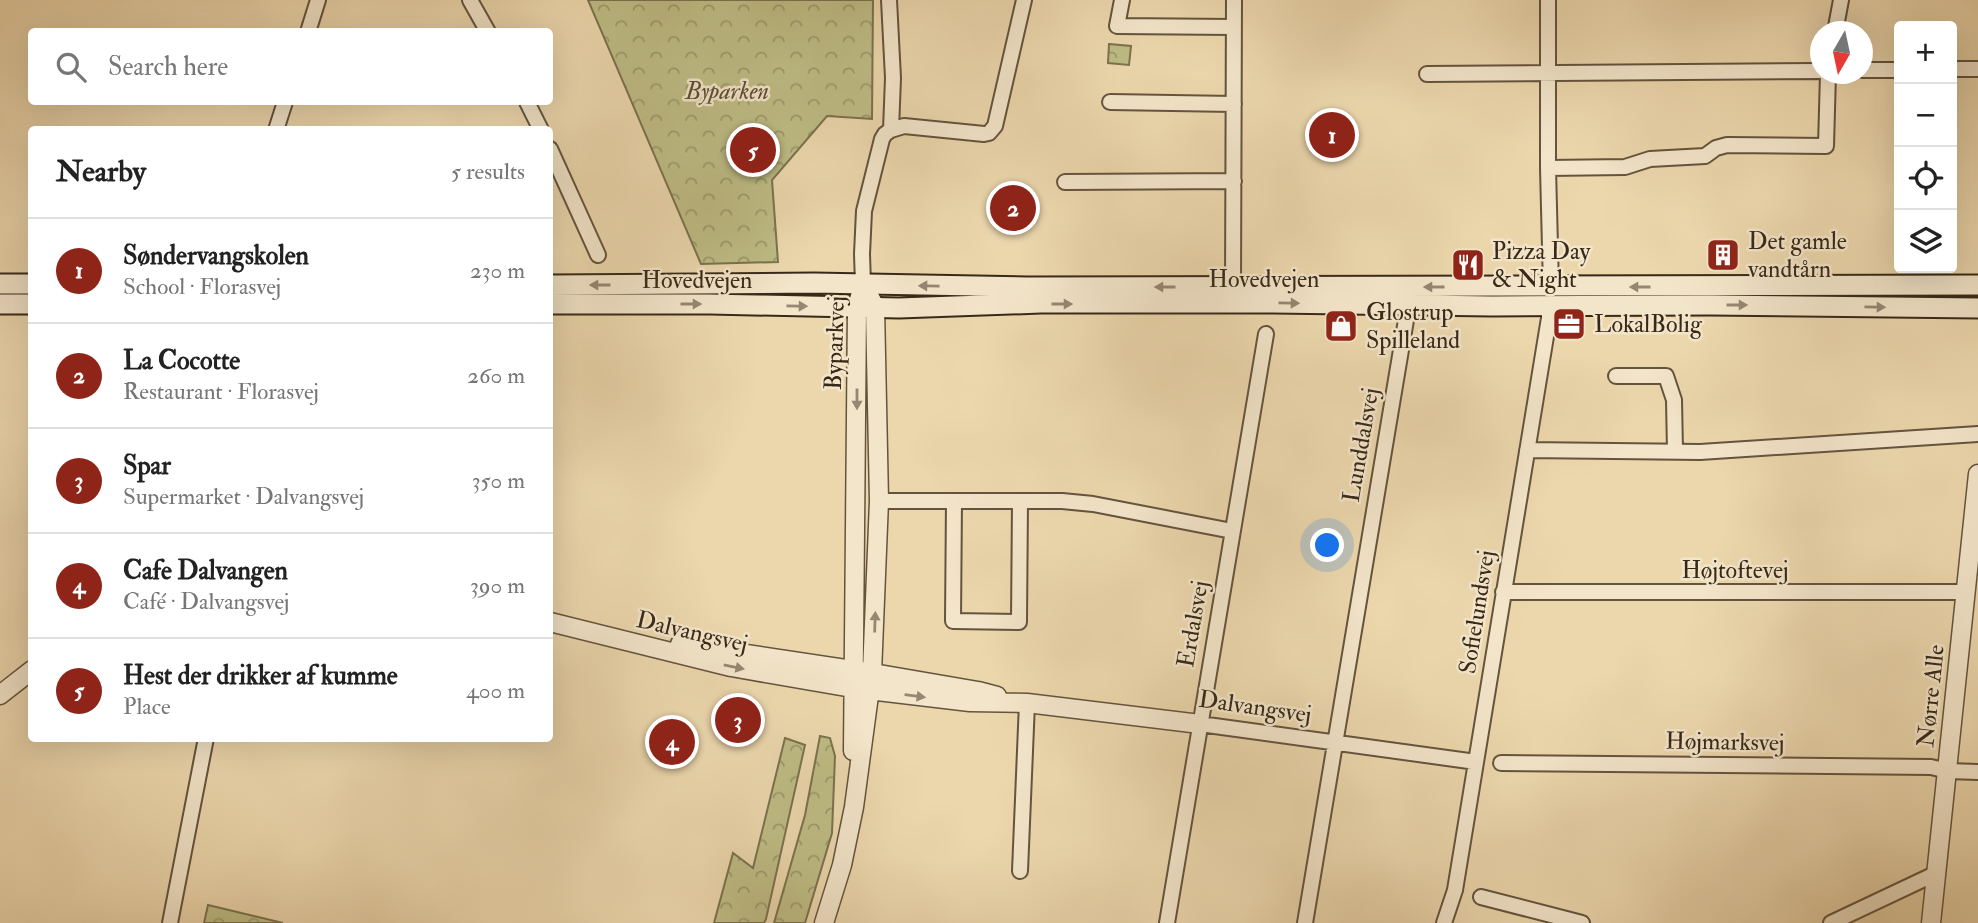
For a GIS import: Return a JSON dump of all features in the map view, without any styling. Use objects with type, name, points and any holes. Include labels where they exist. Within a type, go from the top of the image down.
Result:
[{"type":"main road","points":[[0,284],[28,284]]},
{"type":"main road","name":"Hovedvejen","points":[[553,285],[1233,287],[1550,296],[1729,305],[1978,308]]},
{"type":"main road","name":"Hovedvejen","points":[[553,304],[866,307],[1041,303],[1416,305],[1544,295],[1978,285]]},
{"type":"main road","points":[[0,304],[28,304]]},
{"type":"street","points":[[309,0],[309,28]]},
{"type":"street","points":[[309,28],[318,0]]},
{"type":"street","points":[[470,0],[486,28]]},
{"type":"street","points":[[890,0],[893,78],[891,130]]},
{"type":"street","points":[[863,284],[863,211],[882,139],[891,130],[904,126],[984,134],[993,130],[1024,0]]},
{"type":"street","points":[[1122,0],[1117,26],[1233,27]]},
{"type":"street","points":[[1233,287],[1234,0]]},
{"type":"street","name":"Sofielundsvej","points":[[1444,923],[1455,890],[1549,318],[1549,0]]},
{"type":"street","points":[[1837,21],[1841,0]]},
{"type":"street","points":[[1957,69],[1978,69]]},
{"type":"street","points":[[1873,71],[1894,70]]},
{"type":"street","points":[[1427,74],[1810,71]]},
{"type":"street","points":[[1548,168],[1625,167],[1644,160],[1705,156],[1716,148],[1727,145],[1826,146],[1828,84]]},
{"type":"street","points":[[1110,102],[1234,104]]},
{"type":"street","points":[[277,126],[284,105]]},
{"type":"street","points":[[528,105],[539,126]]},
{"type":"street","points":[[553,156],[598,255]]},
{"type":"street","points":[[1065,182],[1234,181]]},
{"type":"street","name":"Byparkvej","points":[[824,923],[842,865],[854,807],[862,680],[879,501],[863,284]]},
{"type":"street","name":"Lunddalsvej","points":[[1305,923],[1406,320],[1416,305]]},
{"type":"street","name":"Byparkvej","points":[[862,680],[857,471],[866,307]]},
{"type":"street","name":"Erdalsvej","points":[[1167,923],[1266,334]]},
{"type":"street","points":[[1616,376],[1666,376],[1674,400],[1675,451]]},
{"type":"street","points":[[1527,450],[1700,452],[1978,434]]},
{"type":"street","name":"Nørre Alle","points":[[1931,923],[1948,772],[1971,616],[1966,592],[1978,474]]},
{"type":"street","points":[[879,501],[1062,501],[1093,504],[1232,531]]},
{"type":"street","points":[[954,501],[953,621],[1019,622],[1020,501]]},
{"type":"street","name":"Højtoftevej","points":[[1503,592],[1966,592]]},
{"type":"street","name":"Dalvangsvej","points":[[553,623],[731,667],[978,691],[1027,703],[1476,762]]},
{"type":"street","points":[[1,692],[28,673]]},
{"type":"street","points":[[1020,871],[1027,703]]},
{"type":"street","points":[[170,923],[205,742]]},
{"type":"street","name":"Højmarksvej","points":[[1501,763],[1931,767],[1948,772],[1978,772]]},
{"type":"street","points":[[1831,923],[1937,873]]},
{"type":"street","points":[[1481,897],[1582,923]]},
{"type":"green space","name":"Byparken","points":[[588,0],[873,0],[872,119],[827,116],[772,180],[778,262],[701,264]]},
{"type":"green space","points":[[1109,44],[1131,46],[1129,65],[1108,63]]},
{"type":"green space","points":[[820,736],[830,738],[835,756],[832,833],[805,923],[774,923],[805,815]]},
{"type":"green space","points":[[785,738],[805,745],[766,919],[764,923],[714,923],[733,853],[753,868]]},
{"type":"green space","points":[[208,905],[283,923],[204,923]]},
{"type":"place","name":"Søndervangskolen","points":[[1332,135]]},
{"type":"place","name":"Hest der drikker af kumme","points":[[753,150]]},
{"type":"place","name":"La Cocotte","points":[[1013,208]]},
{"type":"place","name":"Det gamle vandtårn","points":[[1723,255]]},
{"type":"place","name":"Pizza Day & Night","points":[[1468,265]]},
{"type":"place","name":"LokalBolig","points":[[1569,324]]},
{"type":"place","name":"Glostrup Spilleland","points":[[1341,326]]},
{"type":"place","name":"Spar","points":[[738,720]]},
{"type":"place","name":"Cafe Dalvangen","points":[[672,742]]}]
